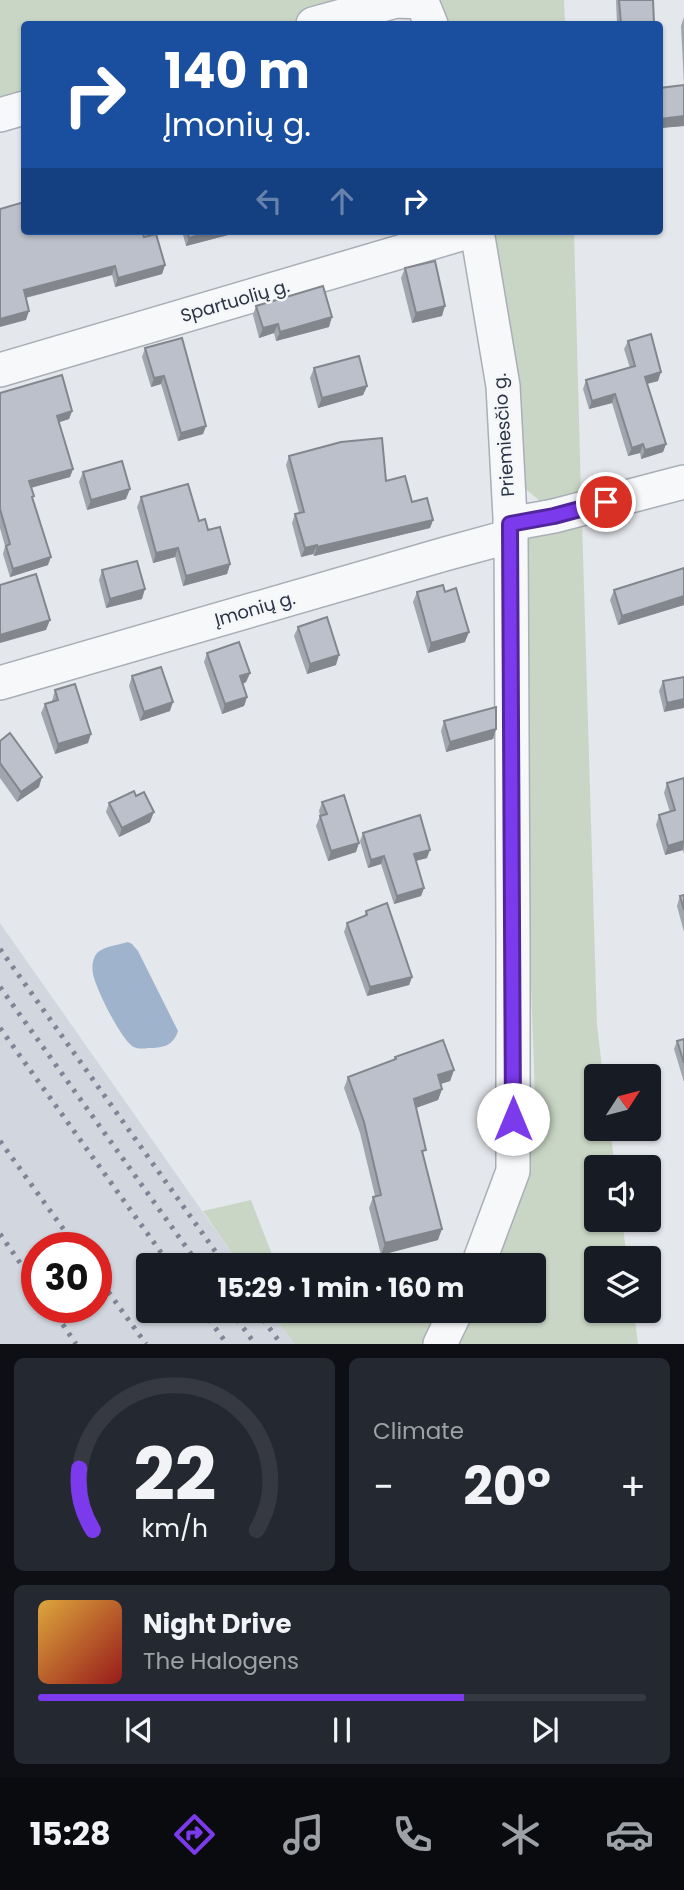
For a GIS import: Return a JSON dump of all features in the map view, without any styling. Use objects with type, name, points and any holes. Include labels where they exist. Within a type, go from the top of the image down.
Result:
[{"type":"street","points":[[324,21],[396,1],[422,2],[430,21]]},
{"type":"street","points":[[0,115],[21,109]]},
{"type":"street","name":"Spartuolių g.","points":[[0,370],[457,235]]},
{"type":"street","name":"Priemiesčio g.","points":[[478,235],[503,386],[510,530],[513,1171],[482,1253]]},
{"type":"street","name":"Įmonių g.","points":[[0,684],[445,554],[554,516],[684,482]]},
{"type":"street","points":[[440,1344],[450,1323]]},
{"type":"shaded area","points":[[0,923],[232,1253],[136,1253],[136,1323],[279,1323],[294,1344],[0,1344]]},
{"type":"green space","points":[[0,0],[384,0],[312,21],[21,21],[21,108],[0,114]]},
{"type":"green space","points":[[427,0],[564,0],[565,21],[438,21]]},
{"type":"green space","points":[[486,235],[574,235],[581,496],[559,502],[540,501],[522,486]]},
{"type":"green space","points":[[582,521],[597,1025],[602,1064],[584,1064],[584,1141],[612,1141],[613,1155],[584,1155],[584,1232],[624,1232],[625,1246],[584,1246],[584,1323],[635,1323],[638,1344],[294,1344],[279,1323],[546,1323],[546,1253],[480,1253],[494,1251],[525,1164],[535,1095],[528,902],[523,544],[540,531]]},
{"type":"green space","points":[[251,1200],[271,1253],[232,1253],[203,1211]]},
{"type":"water","points":[[128,942],[138,951],[178,1031],[173,1040],[163,1047],[142,1049],[132,1046],[115,1023],[95,981],[93,966],[97,953]]},
{"type":"building","points":[[619,0],[653,0],[654,21],[621,21]]},
{"type":"building","points":[[684,85],[684,116],[663,119],[663,88]]},
{"type":"building","points":[[21,203],[21,235],[156,235],[165,265],[118,278],[115,266],[24,290],[29,311],[0,319],[0,209]]},
{"type":"building","points":[[435,261],[445,306],[416,313],[405,268]]},
{"type":"building","points":[[323,286],[332,317],[280,332],[278,324],[263,328],[256,306]]},
{"type":"building","points":[[651,334],[661,372],[645,377],[666,444],[645,450],[643,444],[632,448],[615,394],[592,401],[586,380],[635,366],[628,341]]},
{"type":"building","points":[[182,338],[206,426],[181,433],[164,376],[154,378],[145,348]]},
{"type":"building","points":[[359,356],[367,386],[322,398],[314,368]]},
{"type":"building","points":[[62,375],[72,411],[57,416],[73,469],[29,481],[51,557],[13,569],[6,546],[10,544],[0,509],[0,393]]},
{"type":"building","points":[[382,438],[386,481],[405,476],[412,502],[427,498],[433,520],[305,548],[295,514],[304,512],[289,456],[341,442]]},
{"type":"building","points":[[122,461],[130,489],[91,500],[83,472]]},
{"type":"building","points":[[188,484],[199,521],[205,519],[208,530],[220,527],[230,564],[186,576],[178,548],[156,553],[141,497]]},
{"type":"building","points":[[137,561],[145,589],[110,599],[102,570]]},
{"type":"building","points":[[684,568],[684,596],[622,616],[614,590]]},
{"type":"building","points":[[36,574],[50,620],[0,635],[0,585]]},
{"type":"building","points":[[443,585],[445,592],[456,588],[469,632],[431,643],[417,592]]},
{"type":"building","points":[[327,617],[339,655],[310,664],[298,627]]},
{"type":"building","points":[[239,642],[250,673],[240,676],[247,697],[225,704],[207,653]]},
{"type":"building","points":[[161,667],[173,702],[144,712],[132,676]]},
{"type":"building","points":[[684,677],[684,699],[667,703],[663,681]]},
{"type":"building","points":[[75,684],[91,734],[58,744],[45,704],[58,700],[55,690]]},
{"type":"building","points":[[496,707],[496,729],[450,742],[444,721]]},
{"type":"building","points":[[10,733],[42,777],[21,792],[0,763],[0,741]]},
{"type":"building","points":[[684,778],[684,841],[668,846],[659,815],[675,810],[667,783]]},
{"type":"building","points":[[134,791],[136,796],[144,792],[154,812],[122,828],[109,803]]},
{"type":"building","points":[[344,795],[359,843],[331,851],[320,816],[327,814],[322,802]]},
{"type":"building","points":[[420,815],[430,850],[414,854],[424,888],[397,896],[384,856],[371,860],[363,833]]},
{"type":"building","points":[[387,903],[412,977],[370,987],[347,923],[367,915],[366,911]]},
{"type":"building","points":[[684,1039],[684,1063],[677,1041]]},
{"type":"building","points":[[443,1040],[454,1070],[438,1075],[442,1089],[414,1099],[426,1150],[422,1151],[442,1229],[385,1243],[373,1197],[381,1195],[364,1122],[348,1077]]},
{"type":"railway","points":[[0,949],[216,1253]]},
{"type":"railway","points":[[0,987],[190,1253]]},
{"type":"railway","points":[[0,1028],[161,1253]]},
{"type":"railway","points":[[0,1141],[65,1232]]},
{"type":"railway","points":[[0,1234],[21,1264]]},
{"type":"railway","points":[[112,1297],[146,1344]]},
{"type":"railway","points":[[62,1323],[76,1344]]},
{"type":"railway","points":[[212,1323],[227,1344]]},
{"type":"railway","points":[[240,1323],[255,1344]]},
{"type":"railway","points":[[266,1323],[281,1344]]},
{"type":"route","points":[[513,1119],[510,524],[606,502]]}]
